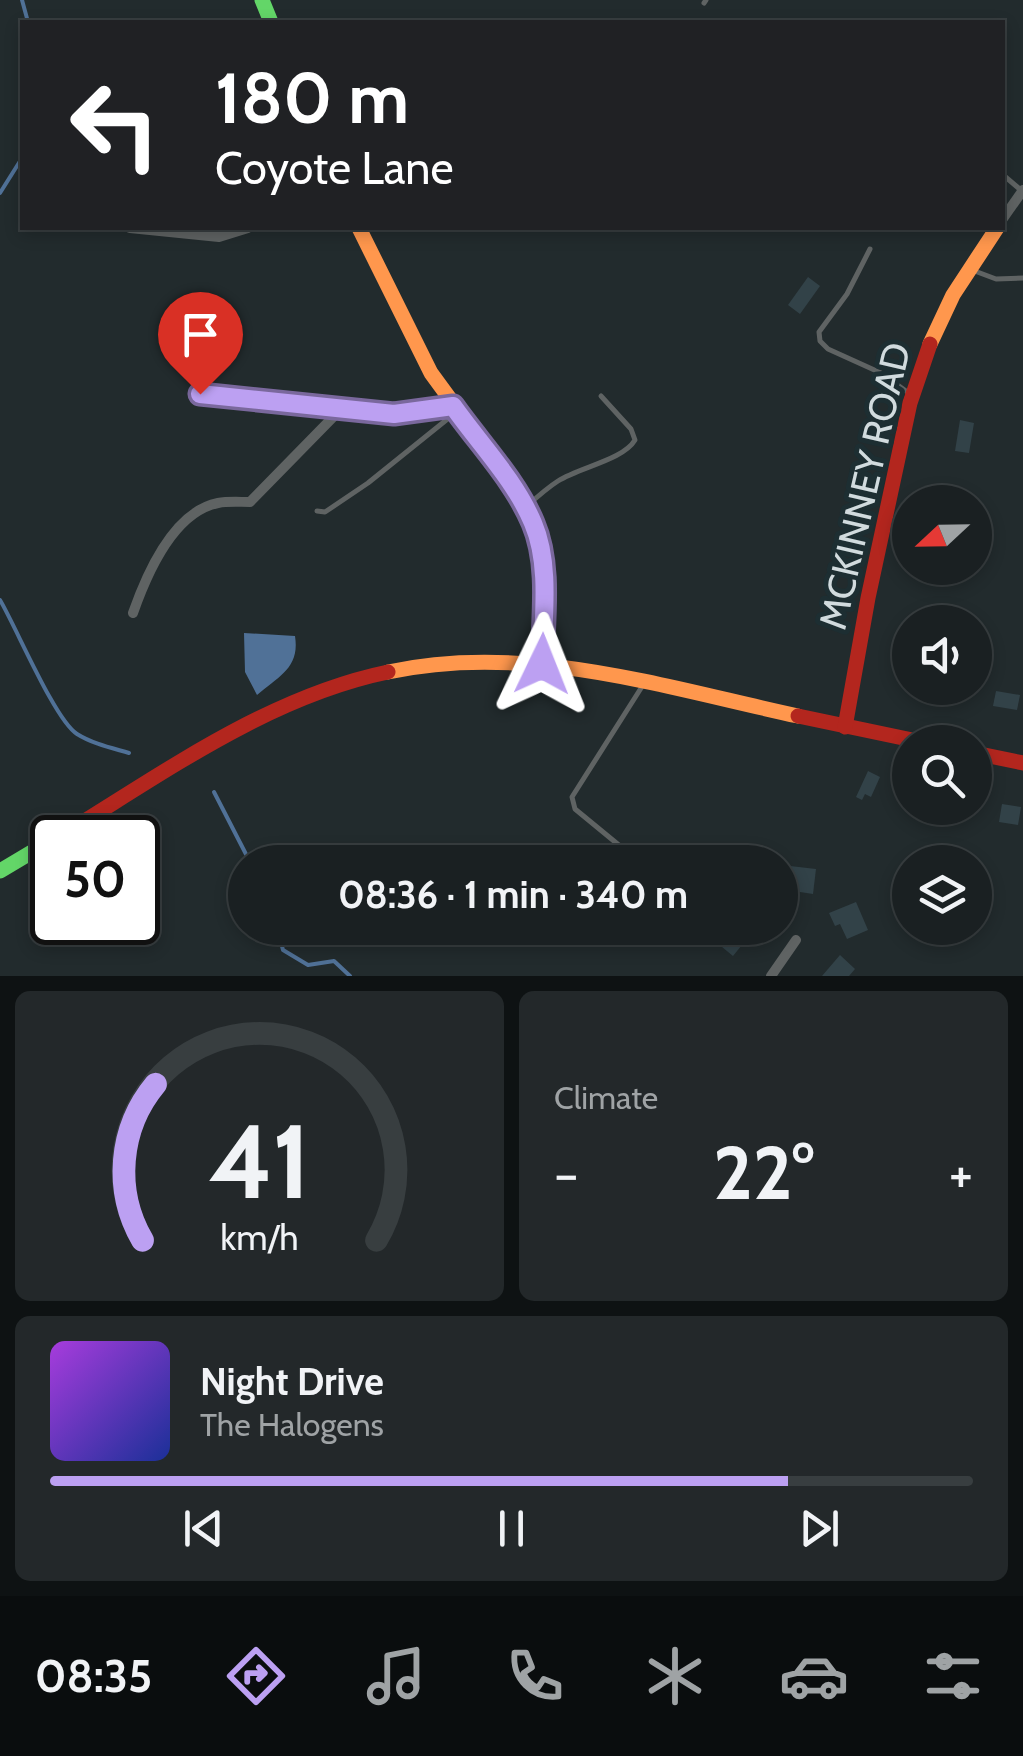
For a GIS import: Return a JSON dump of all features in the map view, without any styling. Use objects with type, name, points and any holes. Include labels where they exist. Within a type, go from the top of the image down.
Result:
[{"type":"main road","points":[[361,230],[414,339],[455,408],[534,524],[544,592],[542,664]]},
{"type":"main road","name":"MCKINNEY ROAD","points":[[846,727],[868,598],[924,356],[970,268],[996,230]]},
{"type":"main road","points":[[95,815],[236,731],[344,685],[420,664],[500,661],[583,668],[892,736]]},
{"type":"main road","points":[[992,757],[1023,763]]},
{"type":"main road","points":[[0,871],[30,854]]},
{"type":"street","points":[[1005,216],[1023,190]]},
{"type":"street","points":[[152,230],[219,236],[241,230]]},
{"type":"street","points":[[200,394],[394,414],[455,408]]},
{"type":"street","points":[[133,614],[154,566],[185,521],[216,503],[250,502],[341,409]]},
{"type":"street","points":[[771,976],[793,945]]},
{"type":"lane","points":[[870,249],[847,294],[819,332],[820,341],[828,349],[881,373],[912,396]]},
{"type":"lane","points":[[970,268],[988,278],[1023,278]]},
{"type":"lane","points":[[524,508],[558,481],[628,451],[635,440],[631,429],[601,396]]},
{"type":"lane","points":[[317,511],[324,512],[368,483],[455,408]]},
{"type":"lane","points":[[619,845],[575,809],[572,797],[645,682]]},
{"type":"water","points":[[244,633],[295,636],[291,664],[257,695],[245,672]]},
{"type":"building","points":[[808,277],[820,286],[800,314],[788,305]]},
{"type":"building","points":[[960,420],[974,423],[969,453],[955,451]]},
{"type":"building","points":[[996,691],[1020,695],[1017,710],[993,706]]},
{"type":"building","points":[[868,771],[880,777],[871,797],[865,794],[862,800],[856,797]]},
{"type":"building","points":[[1002,804],[1021,807],[1018,825],[999,822]]},
{"type":"building","points":[[798,867],[816,869],[813,894],[798,892]]},
{"type":"building","points":[[856,902],[868,930],[847,939],[829,913]]},
{"type":"building","points":[[720,945],[742,945],[733,956]]},
{"type":"building","points":[[840,955],[855,969],[849,976],[822,976]]},
{"type":"waterway","points":[[22,0],[27,20]]},
{"type":"waterway","points":[[0,193],[20,161]]},
{"type":"waterway","points":[[0,600],[47,693],[68,725],[89,740],[129,753]]},
{"type":"waterway","points":[[214,792],[241,845]]},
{"type":"waterway","points":[[282,945],[283,950],[308,965],[334,961],[350,976]]},
{"type":"traffic: fast","points":[[262,0],[270,20]]},
{"type":"traffic: fast","points":[[0,871],[30,853]]},
{"type":"traffic: slow","points":[[360,230],[431,373],[505,474],[534,526],[544,577],[542,664]]},
{"type":"traffic: slow","points":[[930,344],[953,295],[996,230]]},
{"type":"traffic: slow","points":[[388,672],[440,664],[543,665],[645,681],[798,716]]},
{"type":"traffic: jam","points":[[845,727],[910,403],[930,344]]},
{"type":"traffic: jam","points":[[94,815],[258,719],[343,684],[388,672]]},
{"type":"traffic: jam","points":[[798,716],[892,736]]},
{"type":"traffic: jam","points":[[992,757],[1023,763]]},
{"type":"route","points":[[200,394],[394,414],[453,406],[534,524],[544,592],[542,664]]}]
